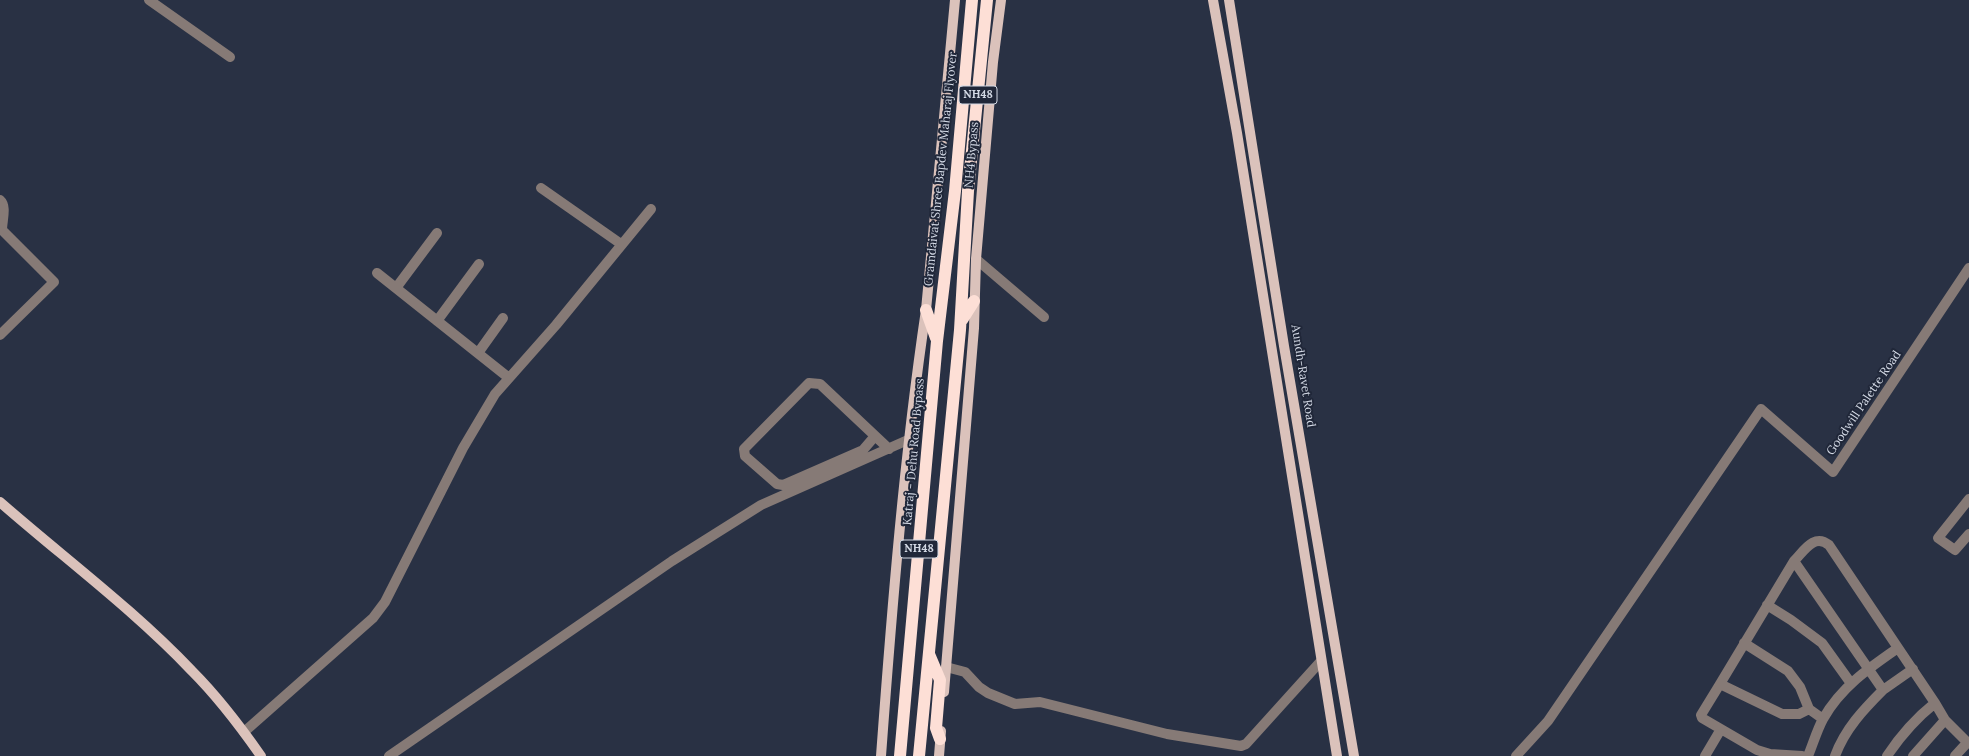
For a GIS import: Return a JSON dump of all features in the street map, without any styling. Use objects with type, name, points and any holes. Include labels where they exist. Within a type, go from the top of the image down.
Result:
[{"type":"highway","name":"Gramdaivat Shree Bapdev Maharaj Flyover","points":[[937,341],[955,191],[972,0]]},
{"type":"highway","name":"NH48","points":[[919,756],[961,322],[968,289],[968,191],[987,0]]},
{"type":"highway","points":[[961,322],[974,301]]},
{"type":"highway","points":[[926,310],[937,341]]},
{"type":"highway","name":"Katraj - Dehu Road Bypass","points":[[900,756],[937,341]]},
{"type":"highway","points":[[928,652],[940,680],[936,728],[940,739]]},
{"type":"main road","points":[[881,756],[910,439],[926,310],[955,0]]},
{"type":"main road","name":"NH4 Bypass","points":[[939,756],[972,343],[974,301],[968,289],[976,259],[993,62],[1001,0]]},
{"type":"main road","points":[[1213,0],[1237,133],[1337,756]]},
{"type":"main road","name":"Aundh-Ravet Road","points":[[1229,0],[1284,346],[1354,756]]},
{"type":"main road","points":[[0,502],[48,544],[106,591],[192,670],[244,732],[261,756]]},
{"type":"street","points":[[149,0],[230,57]]},
{"type":"street","points":[[541,188],[621,244]]},
{"type":"street","points":[[0,200],[2,202],[3,210],[2,230],[54,282],[0,335]]},
{"type":"street","points":[[244,732],[373,618],[397,583],[463,448],[495,394],[556,325],[651,209]]},
{"type":"street","points":[[396,288],[437,233]]},
{"type":"street","points":[[976,259],[1044,318]]},
{"type":"street","points":[[437,321],[479,264]]},
{"type":"street","name":"Goodwill Palette Road","points":[[1516,756],[1548,721],[1761,409],[1833,472],[1969,268]]},
{"type":"street","points":[[377,273],[509,378]]},
{"type":"street","points":[[478,353],[503,318]]},
{"type":"street","points":[[875,436],[863,450],[783,485],[777,484],[746,456],[744,450],[809,383],[814,382],[820,384],[889,449]]},
{"type":"street","points":[[389,756],[672,561],[761,505],[910,439]]},
{"type":"street","points":[[1969,499],[1938,538],[1955,550],[1969,534]]},
{"type":"street","points":[[1802,756],[1770,754],[1757,750],[1721,730],[1701,716],[1794,561],[1814,541],[1824,541],[1829,545],[1913,669],[1945,720],[1966,740],[1966,744],[1955,756]]},
{"type":"street","points":[[1794,561],[1883,690]]},
{"type":"street","points":[[1767,605],[1796,623],[1822,643],[1850,682]]},
{"type":"street","points":[[1744,643],[1788,671],[1800,687],[1809,709],[1823,719]]},
{"type":"street","points":[[1808,756],[1823,719],[1850,682],[1898,648]]},
{"type":"street","points":[[946,667],[965,672],[979,687],[988,693],[1015,704],[1040,702],[1167,734],[1241,746],[1246,744],[1321,660]]},
{"type":"street","points":[[1835,756],[1840,743],[1853,721],[1883,690],[1913,669]]},
{"type":"street","points":[[1720,684],[1782,714],[1799,714],[1809,709]]},
{"type":"street","points":[[1887,756],[1905,730],[1916,718],[1935,703]]},
{"type":"street","points":[[1913,756],[1945,720]]},
{"type":"street","points":[[1705,756],[1721,730]]}]
